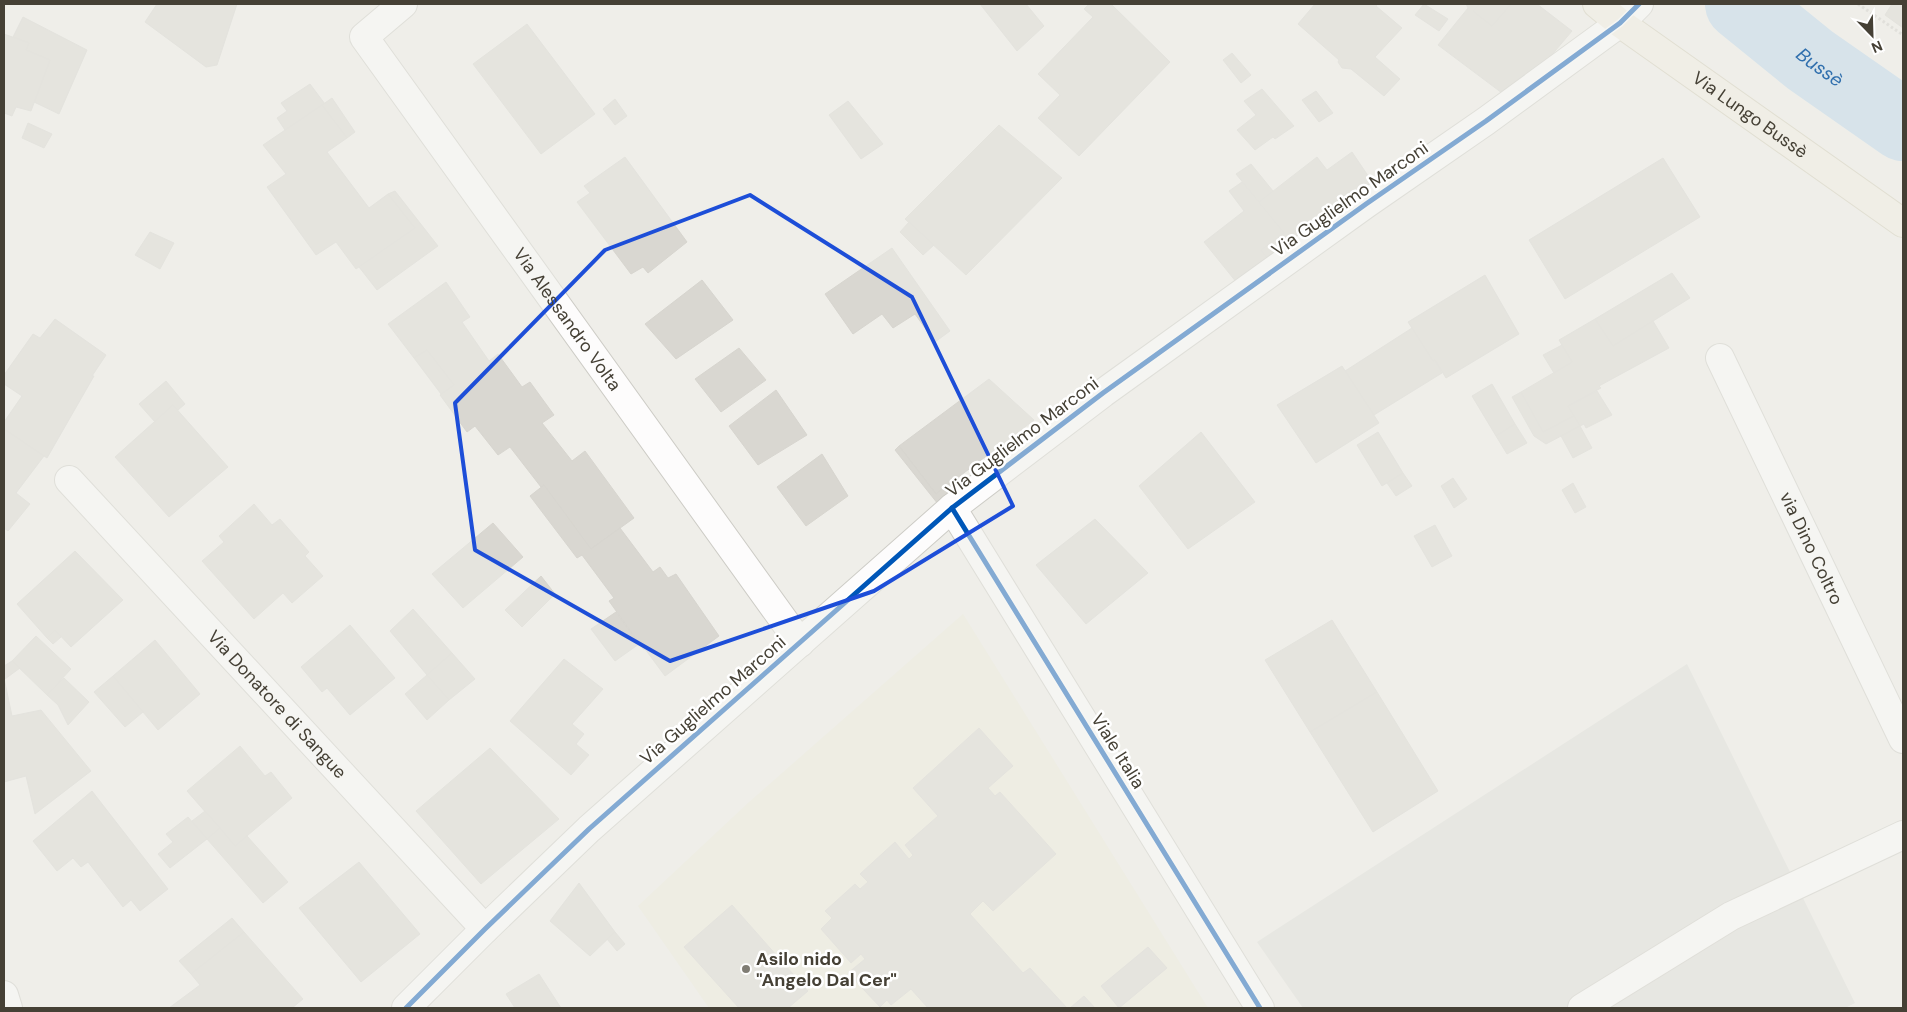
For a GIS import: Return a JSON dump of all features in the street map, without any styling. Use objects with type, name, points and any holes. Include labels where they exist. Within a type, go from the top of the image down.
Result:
[{"type":"main road","name":"Via Lungo Bussè","points":[[1597,4],[1630,13],[1903,223]]},
{"type":"street","name":"Via Alessandro Volta","points":[[402,4],[364,37],[800,643]]},
{"type":"street","name":"Via Guglielmo Marconi","points":[[406,1008],[589,829],[952,508],[1111,387],[1366,204],[1486,121],[1630,13]]},
{"type":"street","name":"via Dino Coltro","points":[[1720,358],[1903,739]]},
{"type":"street","name":"Via Donatore di Sangue","points":[[69,480],[485,929]]},
{"type":"street","name":"Viale Italia","points":[[952,508],[1260,1008]]},
{"type":"street","points":[[1582,1008],[1731,916],[1903,835]]},
{"type":"street","points":[[4,995],[8,1008]]},
{"type":"path","points":[[1858,4],[1903,36]]},
{"type":"highlighted area","points":[[750,195],[912,297],[1013,506],[874,591],[670,661],[475,550],[455,403],[605,250]]},
{"type":"shaded area","points":[[963,614],[1208,1008],[709,1008],[638,906],[748,803]]},
{"type":"shaded area","points":[[1687,664],[1855,1003],[1845,1008],[1303,1008],[1257,942]]},
{"type":"building","points":[[157,4],[237,4],[217,65],[206,67],[145,22]]},
{"type":"building","points":[[980,4],[1026,4],[1044,26],[1017,51]]},
{"type":"building","points":[[1089,4],[1111,4],[1170,62],[1079,156],[1038,118],[1060,95],[1038,74],[1093,17],[1084,9]]},
{"type":"building","points":[[1315,4],[1378,4],[1376,6],[1402,28],[1375,57],[1400,79],[1384,96],[1351,69],[1342,68],[1338,62],[1339,60],[1298,24]]},
{"type":"building","points":[[1424,4],[1448,19],[1439,31],[1415,15]]},
{"type":"building","points":[[1466,4],[1480,4],[1473,11],[1492,26],[1511,4],[1537,4],[1572,31],[1539,70],[1502,93],[1438,45],[1468,8]]},
{"type":"building","points":[[1480,4],[1511,4],[1492,26],[1473,11]]},
{"type":"building","points":[[1892,4],[1903,4],[1903,28],[1885,15]]},
{"type":"building","points":[[23,17],[87,50],[59,114],[34,102],[50,60],[26,50],[29,43],[13,37]]},
{"type":"building","points":[[527,24],[595,114],[541,154],[473,64]]},
{"type":"building","points":[[4,34],[29,43],[26,50],[50,60],[31,111],[16,107],[12,116],[4,113]]},
{"type":"building","points":[[1232,53],[1251,75],[1241,83],[1223,60]]},
{"type":"building","points":[[310,84],[325,104],[285,130],[277,118],[287,111],[281,103]]},
{"type":"building","points":[[1262,89],[1294,126],[1275,139],[1273,137],[1255,150],[1237,130],[1256,115],[1244,101]]},
{"type":"building","points":[[1316,91],[1333,113],[1319,122],[1302,100]]},
{"type":"building","points":[[332,98],[355,132],[347,138],[322,105]]},
{"type":"building","points":[[615,99],[627,116],[615,125],[603,109]]},
{"type":"building","points":[[848,101],[883,144],[861,159],[829,115]]},
{"type":"building","points":[[322,105],[347,138],[327,152],[369,208],[388,194],[415,228],[356,269],[336,242],[316,255],[267,187],[286,174],[263,145]]},
{"type":"building","points":[[28,123],[52,134],[44,148],[22,138]]},
{"type":"building","points":[[999,125],[1062,178],[966,275],[905,219]]},
{"type":"building","points":[[1352,152],[1375,186],[1269,261],[1261,250],[1284,233],[1259,202],[1317,157],[1327,170]]},
{"type":"building","points":[[625,157],[687,242],[648,273],[643,267],[631,274],[577,202],[590,193],[584,186]]},
{"type":"building","points":[[1663,158],[1700,217],[1565,299],[1529,240]]},
{"type":"building","points":[[1251,164],[1273,191],[1259,202],[1236,174]]},
{"type":"building","points":[[1242,182],[1284,233],[1261,250],[1269,261],[1237,283],[1204,242],[1244,211],[1229,191]]},
{"type":"building","points":[[395,191],[438,246],[377,290],[359,267],[415,228],[388,194]]},
{"type":"building","points":[[909,222],[934,245],[923,255],[900,232]]},
{"type":"building","points":[[150,232],[174,243],[160,269],[135,255]]},
{"type":"building","points":[[892,248],[950,331],[935,342],[915,314],[893,328],[882,314],[853,334],[825,294]]},
{"type":"building","points":[[1672,273],[1690,298],[1613,346],[1595,319]]},
{"type":"building","points":[[1485,275],[1519,334],[1446,378],[1408,322]]},
{"type":"building","points":[[702,280],[733,320],[676,359],[645,324]]},
{"type":"building","points":[[446,282],[470,317],[462,322],[489,361],[498,354],[522,387],[530,382],[554,415],[542,423],[572,461],[585,451],[634,518],[591,549],[544,485],[541,487],[510,447],[498,455],[475,426],[467,432],[440,395],[454,385],[427,350],[414,358],[388,324]]},
{"type":"building","points":[[55,319],[106,355],[92,376],[94,376],[47,458],[4,429],[4,422],[22,396],[4,384],[4,375],[33,334],[40,338]]},
{"type":"building","points":[[1595,319],[1613,346],[1653,321],[1669,348],[1599,386],[1601,388],[1568,406],[1574,416],[1543,432],[1521,392],[1572,362],[1559,340]]},
{"type":"building","points":[[1412,328],[1442,373],[1374,415],[1345,371]]},
{"type":"building","points":[[1562,345],[1572,362],[1554,373],[1543,355]]},
{"type":"building","points":[[739,348],[766,380],[721,412],[695,379]]},
{"type":"building","points":[[427,350],[454,385],[441,394],[414,358]]},
{"type":"building","points":[[1342,366],[1379,423],[1316,463],[1277,405]]},
{"type":"building","points":[[989,379],[1034,420],[936,494],[899,446]]},
{"type":"building","points":[[166,381],[185,404],[178,410],[173,405],[155,422],[139,404]]},
{"type":"building","points":[[1492,384],[1515,424],[1496,436],[1472,396]]},
{"type":"building","points":[[776,390],[807,435],[758,465],[729,426]]},
{"type":"building","points":[[1597,391],[1612,415],[1586,428],[1584,424],[1580,426],[1568,406]]},
{"type":"building","points":[[1521,392],[1543,432],[1574,416],[1580,426],[1546,444],[1534,436],[1512,397]]},
{"type":"building","points":[[173,405],[228,467],[169,517],[115,457]]},
{"type":"building","points":[[1515,424],[1527,443],[1507,454],[1496,436]]},
{"type":"building","points":[[1580,426],[1592,448],[1573,458],[1561,436]]},
{"type":"building","points":[[4,429],[44,456],[16,493],[30,504],[8,531],[4,528]]},
{"type":"building","points":[[1201,432],[1255,502],[1188,549],[1139,486]]},
{"type":"building","points":[[1378,432],[1403,473],[1382,486],[1357,445]]},
{"type":"building","points":[[899,446],[936,494],[957,477],[965,485],[938,504],[895,450]]},
{"type":"building","points":[[822,454],[848,496],[806,526],[777,487]]},
{"type":"building","points":[[1403,473],[1412,486],[1396,496],[1387,483]]},
{"type":"building","points":[[1453,478],[1467,499],[1454,508],[1441,486]]},
{"type":"building","points":[[1573,483],[1586,507],[1575,513],[1562,490]]},
{"type":"building","points":[[544,485],[591,549],[620,528],[653,572],[660,567],[668,578],[676,574],[719,636],[665,676],[609,601],[614,598],[582,555],[577,558],[530,496]]},
{"type":"building","points":[[254,504],[272,525],[280,519],[309,552],[305,556],[323,576],[292,603],[283,593],[254,619],[202,561],[224,542],[219,536]]},
{"type":"building","points":[[1095,519],[1148,573],[1086,624],[1036,565]]},
{"type":"building","points":[[493,523],[523,557],[463,608],[432,574]]},
{"type":"building","points":[[1435,525],[1452,556],[1432,567],[1414,536]]},
{"type":"building","points":[[75,551],[123,600],[71,647],[55,630],[47,638],[17,604]]},
{"type":"building","points":[[541,576],[555,594],[522,627],[505,610]]},
{"type":"building","points":[[413,609],[452,653],[427,675],[390,631]]},
{"type":"building","points":[[616,612],[639,644],[615,661],[591,629]]},
{"type":"building","points":[[1332,620],[1377,692],[1310,732],[1265,660]]},
{"type":"building","points":[[350,625],[395,678],[350,715],[327,688],[322,692],[301,667]]},
{"type":"building","points":[[55,630],[61,637],[53,644],[47,638]]},
{"type":"building","points":[[36,636],[71,669],[47,695],[12,661]]},
{"type":"building","points":[[155,640],[200,694],[158,730],[113,676]]},
{"type":"building","points":[[452,653],[475,679],[449,700],[427,675]]},
{"type":"building","points":[[564,659],[603,689],[572,724],[584,734],[576,744],[589,755],[571,775],[510,721]]},
{"type":"building","points":[[12,661],[20,668],[5,679],[4,666]]},
{"type":"building","points":[[427,675],[449,700],[427,720],[405,694]]},
{"type":"building","points":[[113,676],[143,712],[125,727],[94,692]]},
{"type":"building","points":[[4,678],[12,716],[41,710],[91,771],[35,814],[26,776],[4,782]]},
{"type":"building","points":[[64,678],[89,702],[68,725],[58,705],[47,695]]},
{"type":"building","points":[[1377,692],[1438,791],[1373,832],[1310,732]]},
{"type":"building","points":[[979,728],[1013,766],[988,788],[995,796],[1000,792],[1056,854],[993,911],[983,901],[970,914],[1023,973],[1030,968],[1067,1008],[928,1008],[911,989],[891,1005],[887,1000],[880,1007],[848,973],[865,959],[861,954],[851,963],[821,929],[832,918],[825,911],[855,884],[860,889],[868,882],[860,874],[895,842],[909,859],[913,855],[905,845],[938,816],[913,788]]},
{"type":"building","points":[[240,746],[265,776],[271,772],[292,798],[235,846],[187,791]]},
{"type":"building","points":[[490,748],[559,819],[481,884],[416,811]]},
{"type":"building","points":[[92,791],[168,889],[140,911],[131,900],[123,907],[88,862],[81,867],[73,858],[57,871],[33,841]]},
{"type":"building","points":[[205,811],[220,828],[207,839],[192,821]]},
{"type":"building","points":[[188,817],[207,839],[170,868],[158,854],[173,842],[166,834]]},
{"type":"building","points":[[220,828],[235,846],[247,836],[288,882],[263,903],[207,839]]},
{"type":"building","points":[[359,862],[420,934],[361,982],[299,908]]},
{"type":"building","points":[[579,883],[615,932],[590,956],[550,921]]},
{"type":"building","name":"Asilo nido \"Angelo Dal Cer\"","points":[[732,905],[808,991],[788,1008],[739,1008],[684,947]]},
{"type":"building","points":[[232,918],[244,932],[191,974],[179,961]]},
{"type":"building","points":[[244,932],[303,999],[292,1008],[169,1008],[200,985],[191,974]]},
{"type":"building","points":[[615,932],[625,944],[617,951],[607,939]]},
{"type":"building","points":[[1148,947],[1167,968],[1119,1008],[1101,986]]},
{"type":"building","points":[[539,974],[561,1008],[515,1008],[506,994]]},
{"type":"building","points":[[1084,996],[1095,1008],[1070,1008]]},
{"type":"waterway","name":"Bussè","points":[[1741,4],[1810,60],[1903,125]]},
{"type":"cycle path","points":[[406,1008],[589,829],[952,508],[1103,393],[1366,204],[1486,121],[1620,23],[1639,4]]},
{"type":"cycle path","points":[[952,508],[1260,1008]]},
{"type":"place","name":"Asilo nido \"Angelo Dal Cer\"","points":[[746,969]]}]
